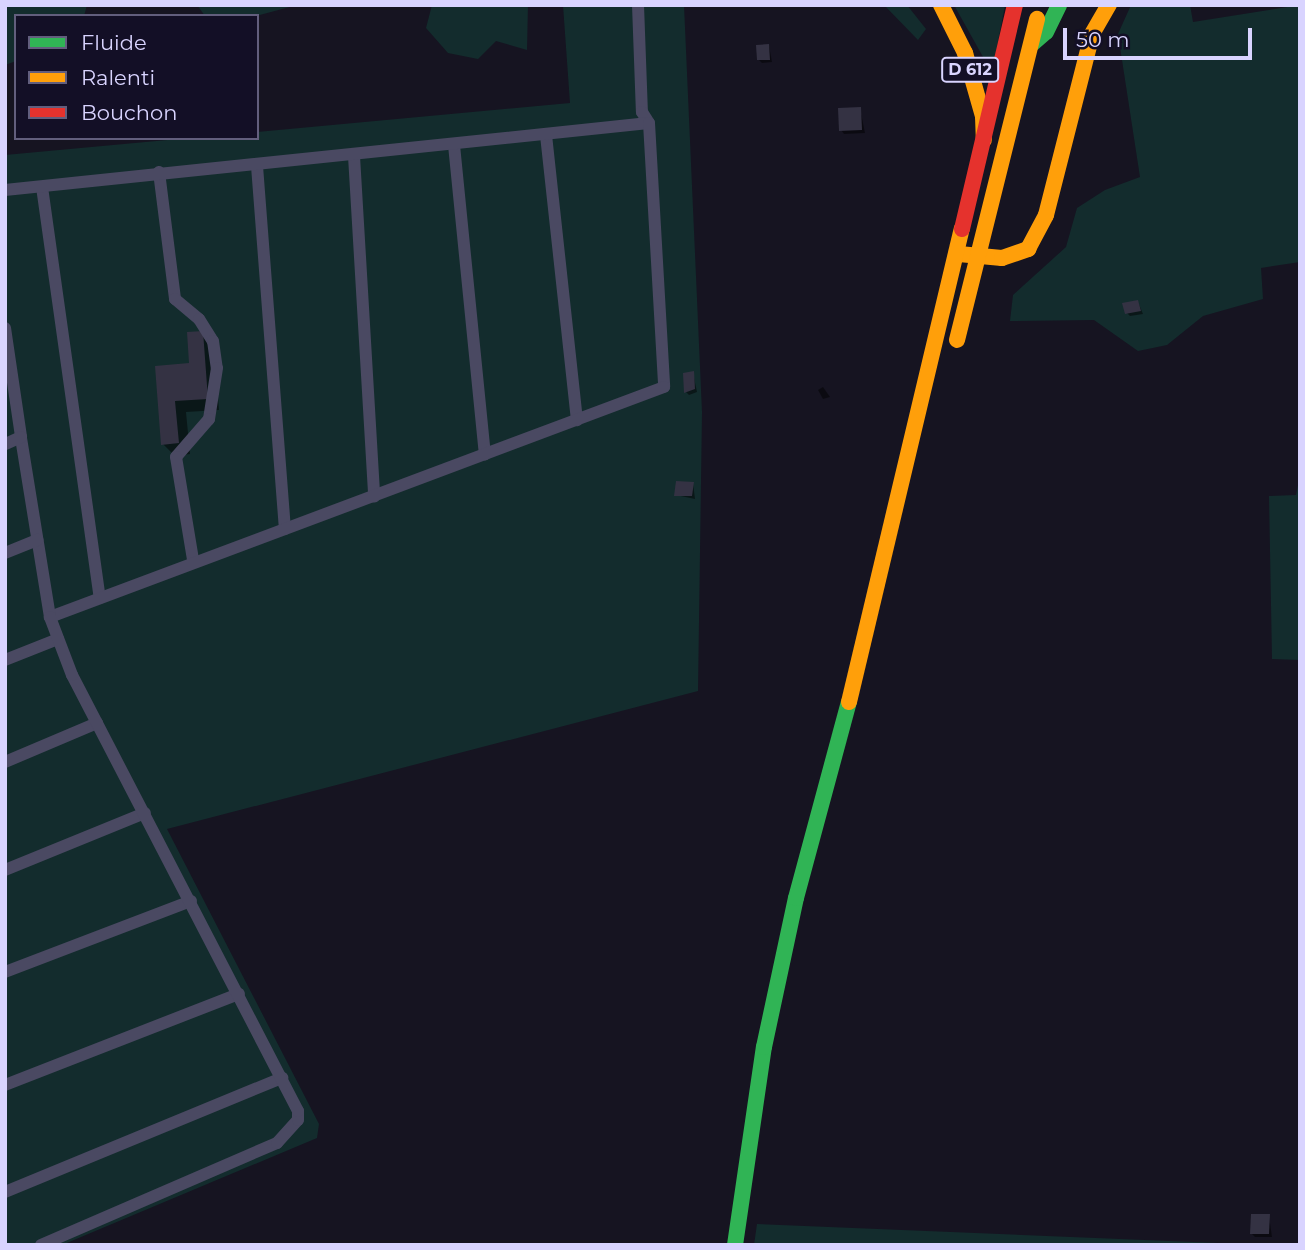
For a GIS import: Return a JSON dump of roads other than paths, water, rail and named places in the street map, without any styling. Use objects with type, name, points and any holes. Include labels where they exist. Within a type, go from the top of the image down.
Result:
[{"type":"main road","name":"D 612","points":[[941,5],[965,53],[983,116],[984,140]]},
{"type":"main road","points":[[735,1245],[767,1034],[796,898],[839,739],[1015,5]]},
{"type":"main road","points":[[954,351],[980,258],[1040,5]]},
{"type":"main road","points":[[1032,44],[1046,32],[1059,5]]},
{"type":"main road","points":[[956,254],[1002,258],[1028,249],[1046,215],[1092,34],[1109,5]]},
{"type":"main road","points":[[839,739],[932,432]]},
{"type":"lane","points":[[50,617],[193,560],[285,529],[664,387],[649,123],[642,112],[638,5]]},
{"type":"lane","points":[[5,190],[159,172],[354,156],[649,123]]},
{"type":"lane","points":[[546,135],[577,420]]},
{"type":"lane","points":[[454,145],[485,454]]},
{"type":"lane","points":[[354,156],[374,496]]},
{"type":"lane","points":[[257,166],[285,529]]},
{"type":"lane","points":[[159,172],[175,299],[199,318],[213,341],[216,368],[209,419],[176,457],[193,560]]},
{"type":"lane","points":[[42,187],[100,598]]},
{"type":"lane","points":[[5,328],[50,617],[58,639],[97,723],[298,1111],[287,1138],[41,1245]]},
{"type":"lane","points":[[5,444],[21,437]]},
{"type":"lane","points":[[5,553],[37,540]]},
{"type":"lane","points":[[5,660],[58,639]]},
{"type":"lane","points":[[5,762],[97,723]]},
{"type":"lane","points":[[5,870],[145,813]]},
{"type":"lane","points":[[5,972],[191,901]]},
{"type":"lane","points":[[5,1085],[239,994]]},
{"type":"lane","points":[[5,1192],[282,1079]]}]
